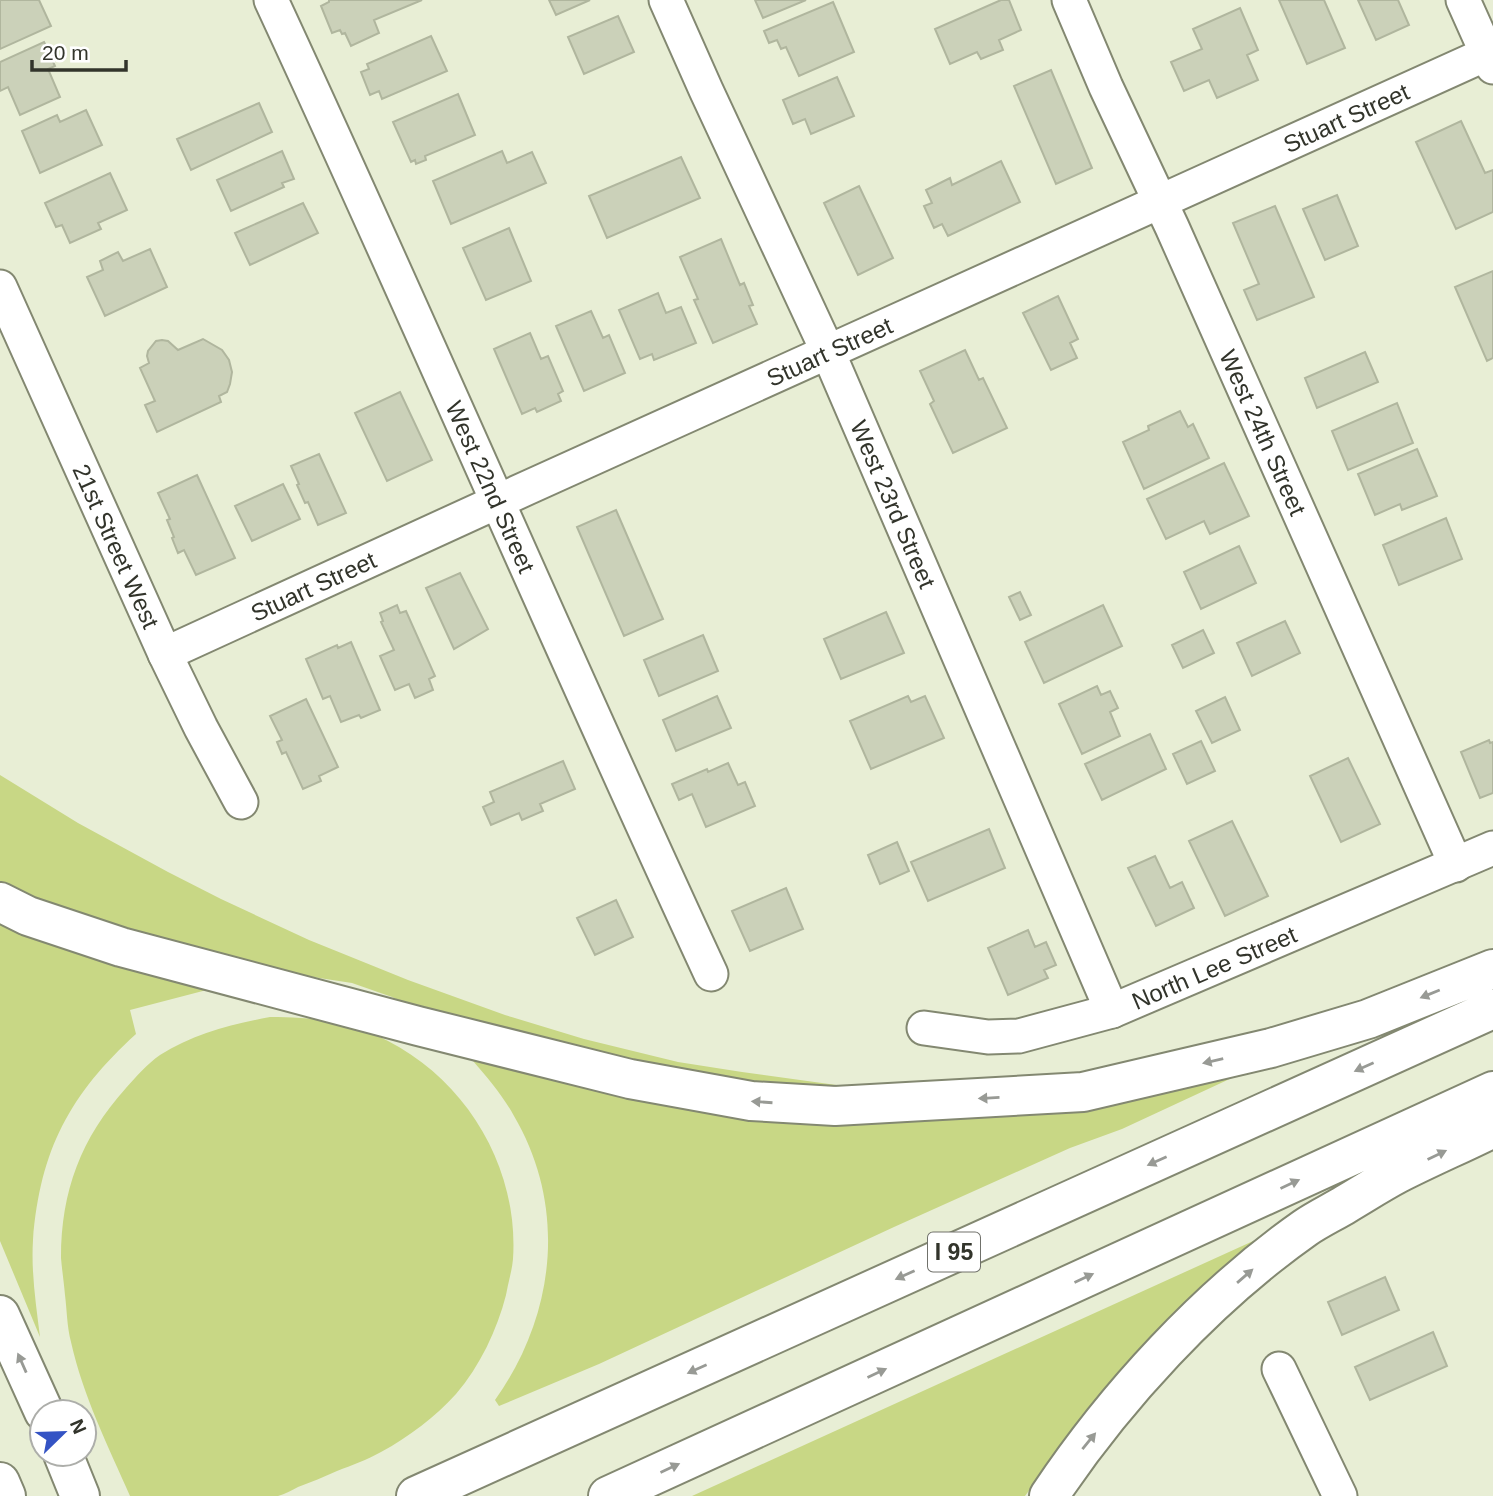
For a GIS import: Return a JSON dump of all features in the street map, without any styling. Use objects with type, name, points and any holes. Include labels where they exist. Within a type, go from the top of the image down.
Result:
[{"type":"highway","points":[[0,902],[28,916],[121,947],[629,1079],[751,1101],[835,1106],[1083,1092],[1295,1041],[1368,1018],[1493,969]]},
{"type":"highway","name":"I 95","points":[[416,1496],[1493,1009]]},
{"type":"highway","points":[[608,1496],[1493,1091]]},
{"type":"highway","points":[[1049,1496],[1071,1463],[1160,1358],[1206,1310],[1255,1267],[1317,1220],[1396,1175],[1493,1128]]},
{"type":"highway","points":[[0,1315],[38,1398]]},
{"type":"highway","points":[[69,1468],[80,1496]]},
{"type":"highway","points":[[0,1482],[6,1496]]},
{"type":"street","name":"West 22nd Street","points":[[271,0],[356,182],[625,789],[711,974]]},
{"type":"street","name":"West 23rd Street","points":[[666,0],[828,352],[1112,1011]]},
{"type":"street","name":"West 24th Street","points":[[1069,0],[1456,865]]},
{"type":"street","points":[[1463,0],[1491,57]]},
{"type":"street","name":"Stuart Street","points":[[165,654],[1160,201],[1491,57]]},
{"type":"street","name":"21st Street West","points":[[0,287],[165,654],[241,802]]},
{"type":"street","name":"North Lee Street","points":[[924,1028],[988,1037],[1019,1036],[1112,1011],[1493,848]]},
{"type":"street","points":[[1279,1369],[1340,1496]]},
{"type":"green space","points":[[0,775],[78,823],[168,872],[309,940],[505,1015],[584,1039],[678,1062],[858,1088],[1249,1070],[1122,1129],[1070,1148],[894,1227],[599,1364],[499,1406],[495,1400],[531,1333],[542,1297],[548,1224],[542,1187],[531,1151],[505,1101],[473,1061],[478,1058],[422,1012],[392,997],[352,983],[306,976],[279,976],[222,986],[130,1010],[136,1034],[93,1079],[62,1126],[43,1178],[33,1240],[33,1276],[40,1337],[0,1241]]},
{"type":"green space","points":[[270,1017],[330,1021],[360,1029],[388,1041],[417,1058],[442,1080],[464,1104],[483,1132],[497,1161],[507,1193],[513,1225],[513,1259],[506,1295],[493,1334],[465,1383],[421,1426],[376,1455],[278,1496],[130,1496],[98,1423],[98,1398],[88,1398],[70,1336],[61,1258],[65,1210],[70,1188],[86,1146],[110,1107],[126,1088],[160,1055],[199,1036]]},
{"type":"green space","points":[[1262,1237],[1187,1303],[1128,1363],[1025,1496],[692,1496]]},
{"type":"building","points":[[0,0],[39,0],[51,26],[0,49]]},
{"type":"building","points":[[329,0],[422,0],[374,20],[379,33],[351,46],[345,33],[342,34],[340,30],[332,33],[321,6]]},
{"type":"building","points":[[549,0],[590,0],[556,15]]},
{"type":"building","points":[[755,0],[806,0],[763,18]]},
{"type":"building","points":[[1001,0],[1009,0],[1021,30],[999,40],[1003,50],[981,59],[977,52],[950,64],[935,29]]},
{"type":"building","points":[[1279,0],[1324,0],[1345,48],[1307,64]]},
{"type":"building","points":[[1358,0],[1398,0],[1409,25],[1376,40]]},
{"type":"building","points":[[833,2],[854,52],[799,76],[786,47],[781,49],[777,40],[769,43],[764,31]]},
{"type":"building","points":[[1240,8],[1258,50],[1247,55],[1258,80],[1217,98],[1209,80],[1184,91],[1171,62],[1202,49],[1193,29]]},
{"type":"building","points":[[618,16],[634,52],[584,74],[568,37]]},
{"type":"building","points":[[431,36],[447,71],[382,99],[379,91],[370,95],[361,72],[369,69],[367,64]]},
{"type":"building","points":[[44,42],[55,66],[48,69],[60,97],[20,115],[8,87],[0,91],[0,62]]},
{"type":"building","points":[[1051,70],[1092,168],[1056,184],[1014,86]]},
{"type":"building","points":[[837,77],[854,116],[811,134],[805,119],[793,124],[783,100]]},
{"type":"building","points":[[458,94],[475,135],[425,156],[426,160],[416,164],[415,160],[411,162],[393,122]]},
{"type":"building","points":[[259,103],[272,132],[191,170],[177,139]]},
{"type":"building","points":[[86,110],[102,145],[40,173],[22,131],[57,115],[60,122]]},
{"type":"building","points":[[1461,121],[1485,173],[1493,170],[1493,212],[1456,229],[1416,142]]},
{"type":"building","points":[[282,151],[294,179],[282,183],[284,187],[231,211],[217,180]]},
{"type":"building","points":[[502,151],[507,163],[532,152],[546,183],[451,224],[433,181]]},
{"type":"building","points":[[681,157],[700,198],[607,238],[589,196]]},
{"type":"building","points":[[1001,161],[1020,202],[948,236],[942,224],[934,228],[924,206],[932,203],[926,190],[950,178],[952,185]]},
{"type":"building","points":[[110,173],[127,210],[98,223],[101,229],[70,243],[62,225],[56,227],[45,203]]},
{"type":"building","points":[[859,186],[893,258],[858,275],[824,203]]},
{"type":"building","points":[[1337,195],[1358,246],[1325,260],[1303,209]]},
{"type":"building","points":[[303,203],[318,233],[250,265],[235,233]]},
{"type":"building","points":[[1275,206],[1314,297],[1257,320],[1244,290],[1259,284],[1233,223]]},
{"type":"building","points":[[509,228],[531,281],[486,300],[463,248]]},
{"type":"building","points":[[721,239],[740,285],[744,283],[753,305],[749,306],[757,324],[713,343],[694,300],[698,299],[680,257]]},
{"type":"building","points":[[150,249],[167,287],[105,316],[87,277],[103,270],[100,261],[118,252],[123,261]]},
{"type":"building","points":[[1493,271],[1493,358],[1487,361],[1455,287]]},
{"type":"building","points":[[658,293],[666,313],[681,307],[696,343],[654,360],[652,354],[640,359],[619,310]]},
{"type":"building","points":[[1058,296],[1078,339],[1070,343],[1077,358],[1051,370],[1023,313]]},
{"type":"building","points":[[591,311],[603,338],[609,335],[625,373],[584,391],[556,326]]},
{"type":"building","points":[[530,333],[541,359],[548,356],[563,391],[558,394],[561,401],[537,412],[535,408],[522,414],[494,349]]},
{"type":"building","points":[[203,339],[222,350],[229,360],[232,372],[227,392],[219,396],[221,402],[157,432],[145,405],[155,401],[140,368],[149,363],[148,351],[156,341],[168,341],[178,350]]},
{"type":"building","points":[[965,350],[979,380],[983,378],[1007,428],[953,453],[930,404],[934,401],[920,371]]},
{"type":"building","points":[[1365,352],[1378,382],[1317,408],[1305,378]]},
{"type":"building","points":[[400,392],[432,460],[387,481],[355,413]]},
{"type":"building","points":[[1397,403],[1413,443],[1348,470],[1332,431]]},
{"type":"building","points":[[1180,411],[1188,427],[1193,424],[1209,458],[1144,489],[1123,442],[1149,430],[1148,426]]},
{"type":"building","points":[[1417,449],[1437,496],[1402,510],[1400,504],[1375,515],[1358,474]]},
{"type":"building","points":[[319,454],[346,513],[318,525],[308,502],[305,503],[291,466]]},
{"type":"building","points":[[1224,463],[1249,516],[1210,534],[1204,521],[1166,539],[1147,499]]},
{"type":"building","points":[[197,475],[235,558],[196,575],[184,550],[178,553],[167,520],[170,519],[158,493]]},
{"type":"building","points":[[283,484],[300,519],[252,541],[235,506]]},
{"type":"building","points":[[616,510],[663,619],[624,636],[577,527]]},
{"type":"building","points":[[1446,518],[1462,559],[1399,585],[1383,545]]},
{"type":"building","points":[[1239,546],[1256,583],[1201,609],[1184,572]]},
{"type":"building","points":[[460,573],[488,629],[454,649],[426,588]]},
{"type":"building","points":[[1020,592],[1031,615],[1020,620],[1009,597]]},
{"type":"building","points":[[397,605],[400,613],[406,611],[435,676],[429,679],[433,690],[415,698],[409,684],[395,690],[380,656],[394,650],[381,622],[380,613]]},
{"type":"building","points":[[1103,605],[1122,646],[1044,683],[1025,642]]},
{"type":"building","points":[[886,612],[904,653],[841,679],[824,639]]},
{"type":"building","points":[[1285,621],[1300,653],[1252,676],[1237,643]]},
{"type":"building","points":[[1203,630],[1214,653],[1183,668],[1172,645]]},
{"type":"building","points":[[703,635],[718,671],[659,696],[644,660]]},
{"type":"building","points":[[351,642],[380,710],[341,722],[330,696],[323,699],[306,659],[337,645],[338,648]]},
{"type":"building","points":[[1097,686],[1101,695],[1110,691],[1118,708],[1110,712],[1120,736],[1082,754],[1059,704]]},
{"type":"building","points":[[717,696],[731,728],[676,751],[663,720]]},
{"type":"building","points":[[908,696],[911,702],[925,696],[944,738],[871,769],[850,721]]},
{"type":"building","points":[[1225,697],[1240,730],[1212,743],[1196,711]]},
{"type":"building","points":[[306,699],[338,767],[319,776],[321,781],[303,789],[286,752],[282,754],[277,742],[282,740],[270,716]]},
{"type":"building","points":[[1150,734],[1166,769],[1102,800],[1085,764]]},
{"type":"building","points":[[1489,740],[1490,743],[1493,742],[1493,793],[1480,798],[1461,752]]},
{"type":"building","points":[[1201,741],[1215,771],[1187,784],[1173,754]]},
{"type":"building","points":[[1348,758],[1380,824],[1341,842],[1310,776]]},
{"type":"building","points":[[563,761],[575,789],[540,804],[543,811],[522,820],[519,813],[491,825],[483,807],[494,802],[490,792]]},
{"type":"building","points":[[728,763],[738,785],[745,782],[755,806],[706,827],[692,794],[679,800],[672,784]]},
{"type":"building","points":[[1232,821],[1268,896],[1225,916],[1189,841]]},
{"type":"building","points":[[989,829],[1005,868],[928,901],[911,862]]},
{"type":"building","points":[[897,842],[909,871],[880,884],[868,855]]},
{"type":"building","points":[[1155,856],[1170,888],[1182,882],[1194,908],[1156,926],[1128,868]]},
{"type":"building","points":[[786,888],[803,929],[750,951],[732,911]]},
{"type":"building","points":[[616,900],[633,937],[595,955],[577,918]]},
{"type":"building","points":[[1028,930],[1035,947],[1046,942],[1056,965],[1044,970],[1048,978],[1008,995],[988,948]]},
{"type":"building","points":[[1385,1277],[1399,1310],[1342,1335],[1328,1302]]},
{"type":"building","points":[[1433,1332],[1447,1366],[1370,1400],[1355,1367]]}]
